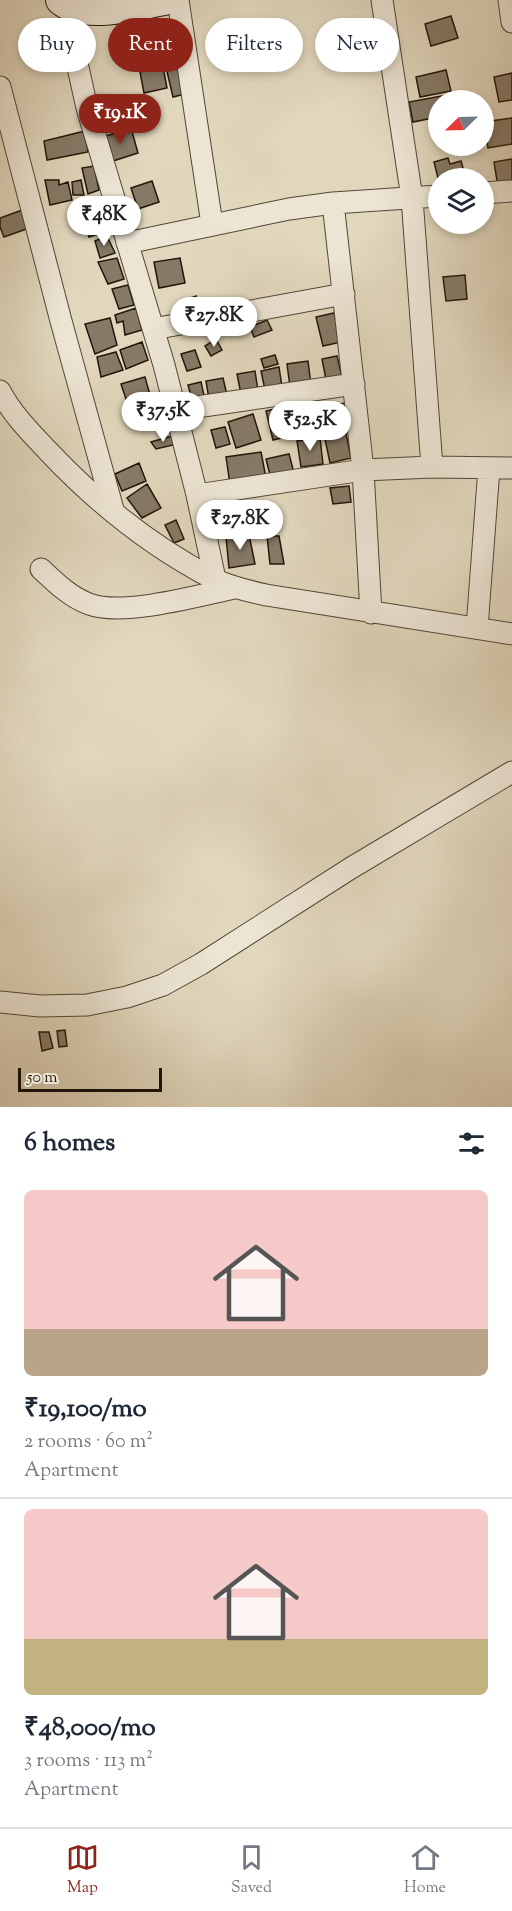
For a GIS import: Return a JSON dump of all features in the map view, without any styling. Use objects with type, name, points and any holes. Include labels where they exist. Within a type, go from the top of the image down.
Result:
[{"type":"street","points":[[164,0],[112,9],[67,4],[87,108],[176,410],[215,579]]},
{"type":"street","points":[[178,0],[212,224]]},
{"type":"street","points":[[382,0],[412,198],[432,467]]},
{"type":"street","points":[[509,0],[512,22]]},
{"type":"street","points":[[0,87],[114,513]]},
{"type":"street","points":[[494,192],[512,191]]},
{"type":"street","points":[[127,243],[212,224],[333,203],[428,197]]},
{"type":"street","points":[[333,203],[363,470],[372,612]]},
{"type":"street","points":[[153,328],[344,294]]},
{"type":"street","points":[[176,410],[354,384]]},
{"type":"street","points":[[3,399],[22,424],[76,482],[161,547],[215,579],[235,588],[266,595],[512,634]]},
{"type":"street","points":[[197,495],[363,470],[432,467],[512,468]]},
{"type":"street","points":[[477,628],[489,468]]},
{"type":"street","points":[[41,569],[69,595],[105,609],[152,604],[235,588]]},
{"type":"street","points":[[0,1002],[39,1006],[87,1005],[127,997],[163,985],[201,964],[351,868],[512,772]]},
{"type":"building","points":[[451,16],[458,38],[431,46],[425,24]]},
{"type":"building","points":[[446,70],[451,90],[428,90],[428,95],[420,97],[416,77]]},
{"type":"building","points":[[140,72],[164,72],[167,88],[144,93]]},
{"type":"building","points":[[167,72],[184,72],[189,93],[173,97]]},
{"type":"building","points":[[512,73],[512,100],[499,102],[494,77]]},
{"type":"building","points":[[428,98],[428,119],[413,122],[409,102]]},
{"type":"building","points":[[512,118],[512,144],[494,147],[494,121]]},
{"type":"building","points":[[131,128],[138,153],[110,162],[103,137]]},
{"type":"building","points":[[85,131],[88,152],[47,160],[44,141]]},
{"type":"building","points":[[448,158],[450,164],[461,161],[463,168],[436,168],[434,162]]},
{"type":"building","points":[[512,159],[512,185],[498,187],[494,162]]},
{"type":"building","points":[[94,166],[99,190],[88,194],[82,168]]},
{"type":"building","points":[[45,180],[59,180],[59,185],[68,182],[72,200],[50,205]]},
{"type":"building","points":[[81,180],[84,195],[73,195],[72,182]]},
{"type":"building","points":[[152,181],[159,202],[138,209],[131,188]]},
{"type":"building","points":[[101,199],[110,230],[89,237],[78,206]]},
{"type":"building","points":[[25,209],[32,227],[4,237],[0,227],[0,218]]},
{"type":"building","points":[[107,236],[115,253],[100,258],[95,241]]},
{"type":"building","points":[[117,258],[124,279],[108,284],[98,262]]},
{"type":"building","points":[[180,258],[185,283],[159,288],[154,262]]},
{"type":"building","points":[[465,275],[467,299],[446,301],[443,277]]},
{"type":"building","points":[[128,285],[134,305],[119,309],[112,289]]},
{"type":"building","points":[[196,296],[199,315],[191,316],[188,299]]},
{"type":"building","points":[[136,308],[142,330],[125,335],[123,321],[117,323],[115,315]]},
{"type":"building","points":[[334,313],[341,342],[323,346],[316,317]]},
{"type":"building","points":[[110,318],[117,345],[95,354],[85,324]]},
{"type":"building","points":[[267,320],[272,330],[254,337],[250,327]]},
{"type":"building","points":[[216,339],[222,350],[211,356],[205,346]]},
{"type":"building","points":[[142,342],[148,360],[126,369],[120,350]]},
{"type":"building","points":[[195,350],[201,367],[187,371],[181,354]]},
{"type":"building","points":[[116,352],[123,370],[101,377],[97,357]]},
{"type":"building","points":[[275,355],[278,364],[264,368],[261,359]]},
{"type":"building","points":[[337,356],[342,377],[326,380],[322,359]]},
{"type":"building","points":[[308,361],[311,385],[290,387],[287,364]]},
{"type":"building","points":[[279,367],[282,387],[265,390],[261,371]]},
{"type":"building","points":[[255,371],[258,391],[241,394],[237,374]]},
{"type":"building","points":[[145,377],[150,395],[128,405],[121,384]]},
{"type":"building","points":[[223,378],[227,395],[209,399],[206,381]]},
{"type":"building","points":[[201,382],[205,400],[193,403],[188,385]]},
{"type":"building","points":[[162,403],[164,415],[145,423],[142,410]]},
{"type":"building","points":[[346,403],[350,430],[329,433],[325,406]]},
{"type":"building","points":[[314,404],[319,431],[298,435],[292,408]]},
{"type":"building","points":[[287,406],[294,435],[273,440],[266,411]]},
{"type":"building","points":[[253,414],[261,440],[236,448],[228,422]]},
{"type":"building","points":[[225,427],[230,444],[216,448],[211,430]]},
{"type":"building","points":[[346,434],[351,458],[330,463],[325,439]]},
{"type":"building","points":[[172,436],[173,445],[156,449],[151,442]]},
{"type":"building","points":[[320,438],[323,464],[301,467],[297,441]]},
{"type":"building","points":[[261,452],[266,478],[230,484],[226,457]]},
{"type":"building","points":[[289,454],[294,473],[271,479],[266,459]]},
{"type":"building","points":[[139,463],[146,481],[122,491],[115,474]]},
{"type":"building","points":[[147,484],[161,508],[142,518],[127,498]]},
{"type":"building","points":[[349,486],[351,502],[333,504],[330,488]]},
{"type":"building","points":[[258,502],[270,502],[278,529],[265,531]]},
{"type":"building","points":[[176,520],[184,539],[174,543],[165,525]]},
{"type":"building","points":[[229,522],[231,531],[218,533],[215,524]]},
{"type":"building","points":[[249,535],[255,564],[229,568],[226,537]]},
{"type":"building","points":[[267,536],[279,536],[284,564],[270,564]]},
{"type":"building","points":[[65,1030],[67,1046],[59,1047],[57,1031]]},
{"type":"building","points":[[39,1032],[49,1032],[53,1048],[42,1051]]}]
